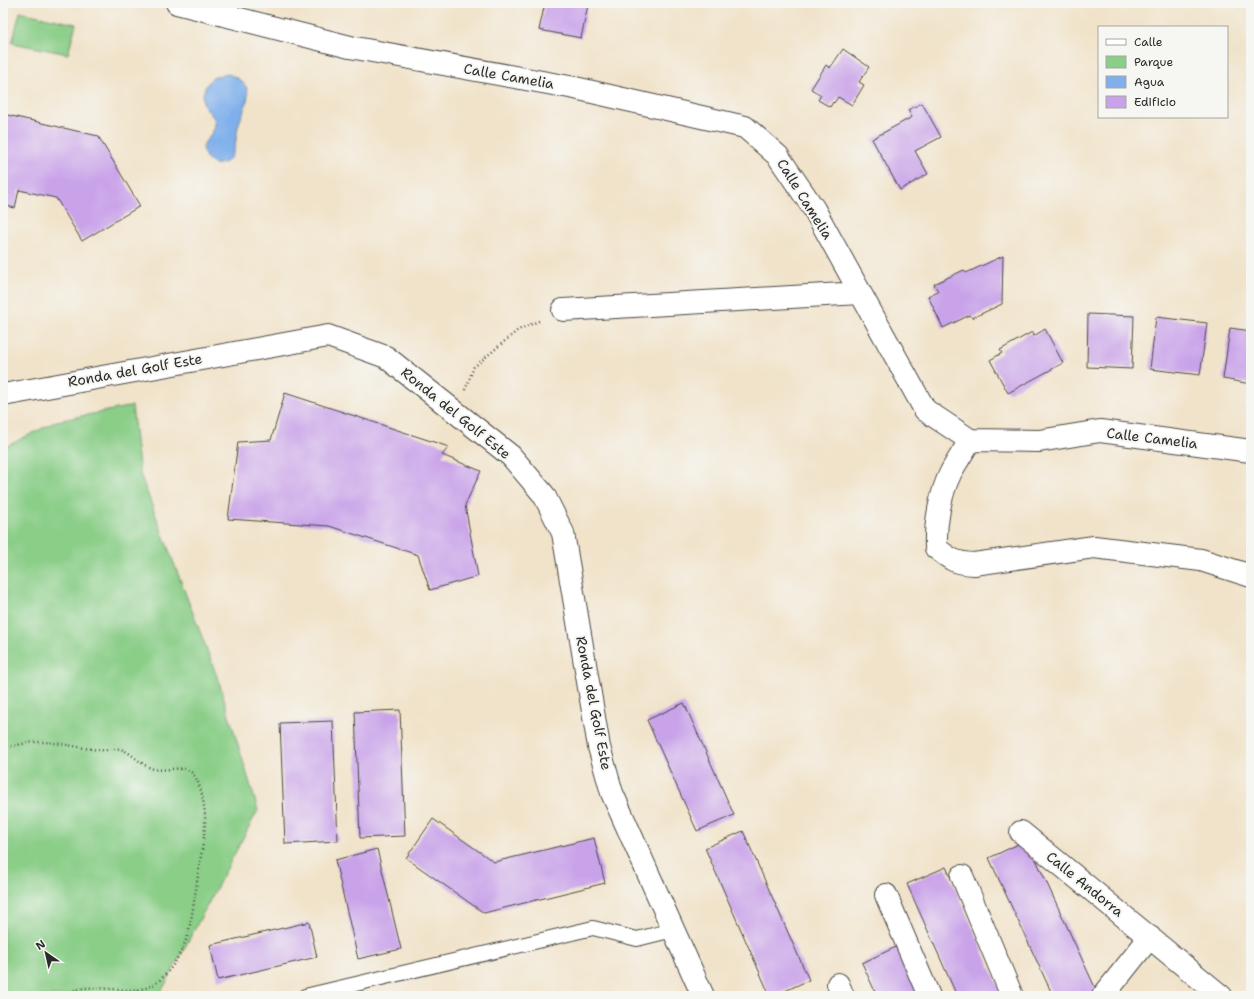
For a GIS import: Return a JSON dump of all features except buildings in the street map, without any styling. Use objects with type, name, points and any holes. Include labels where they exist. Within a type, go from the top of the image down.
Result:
[{"type":"street","name":"Calle Camelia","points":[[177,3],[350,47],[575,88],[745,127],[778,156],[814,209],[925,410],[970,440],[1039,441],[1100,431],[1251,451]]},
{"type":"street","points":[[563,310],[860,293]]},
{"type":"street","name":"Ronda del Golf Este","points":[[3,395],[328,336],[386,357],[511,456],[544,495],[563,533],[599,747],[610,785],[615,800],[703,996]]},
{"type":"street","points":[[970,440],[950,474],[939,506],[935,533],[936,548],[946,557],[960,563],[974,564],[1094,547],[1201,560],[1251,576]]},
{"type":"street","name":"Calle Andorra","points":[[1021,832],[1221,996]]},
{"type":"street","points":[[962,876],[1012,996]]},
{"type":"street","points":[[886,895],[929,996]]},
{"type":"street","points":[[1103,996],[1150,937]]},
{"type":"lane","points":[[305,996],[593,928],[637,939],[673,930]]},
{"type":"path","points":[[474,367],[518,330]]},
{"type":"path","points":[[3,748],[38,742],[57,743],[100,750],[120,749],[130,754],[144,765],[155,769],[183,769],[192,772],[198,780],[203,797],[205,824],[192,917],[184,945],[176,962],[164,976],[151,986],[136,989],[115,990],[92,988],[69,992],[59,996]]},
{"type":"green space","points":[[20,12],[76,24],[68,54],[12,43]]},
{"type":"green space","points":[[132,406],[140,474],[218,679],[258,810],[159,996],[3,996],[3,448],[57,421]]},
{"type":"water","points":[[228,74],[237,78],[246,86],[248,98],[239,124],[235,146],[231,157],[220,164],[215,164],[206,157],[203,152],[204,144],[214,129],[215,122],[203,103],[203,94],[204,89],[212,78]]}]
